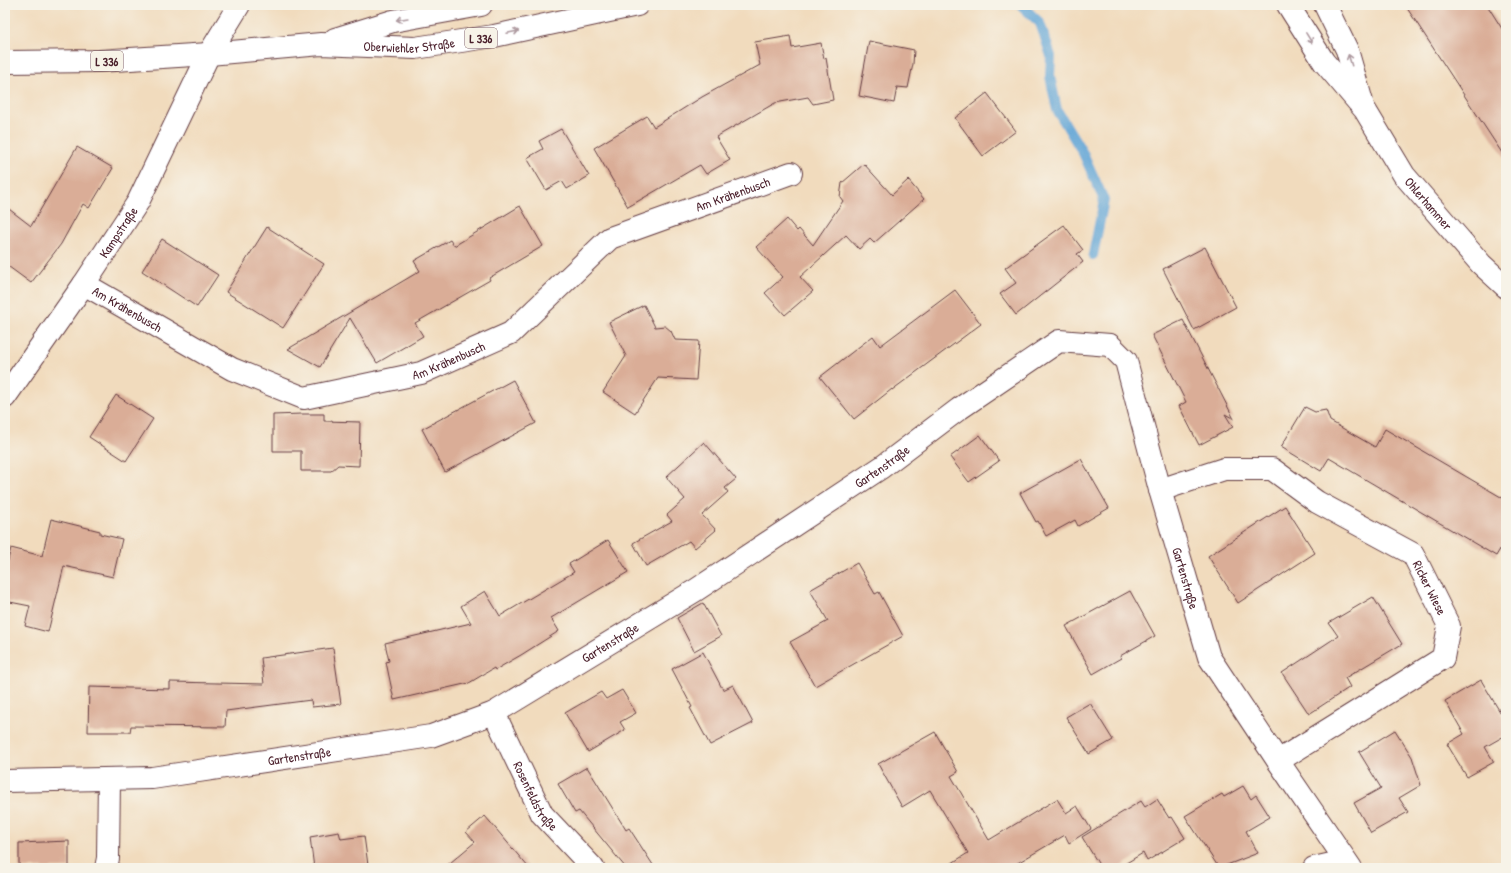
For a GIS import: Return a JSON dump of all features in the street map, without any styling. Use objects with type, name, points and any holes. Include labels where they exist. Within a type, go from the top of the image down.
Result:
[{"type":"street","name":"Kampstraße","points":[[5,397],[84,284],[138,202],[208,54],[239,5]]},
{"type":"street","name":"Oberwiehler Straße","points":[[321,44],[393,21],[481,5]]},
{"type":"street","name":"Oberwiehler Straße","points":[[5,62],[99,61],[208,54],[321,44],[415,48],[494,36],[637,5]]},
{"type":"street","name":"Ohlerhammer","points":[[1288,5],[1324,62],[1365,110],[1404,175],[1481,264],[1506,287]]},
{"type":"street","name":"Ohlerhammer","points":[[1325,5],[1347,50],[1365,110]]},
{"type":"street","name":"Am Krähenbusch","points":[[84,284],[232,369],[304,398],[421,373],[511,333],[610,238],[791,174]]},
{"type":"street","name":"Gartenstraße","points":[[5,781],[152,778],[431,736],[494,713],[696,590],[882,467],[959,409],[1059,341],[1110,345],[1126,361],[1160,490],[1209,657],[1348,864]]},
{"type":"street","name":"Ricker Wiese","points":[[1160,490],[1224,469],[1272,469],[1317,502],[1413,554],[1449,626],[1443,658],[1278,761]]},
{"type":"street","name":"Rosenfeldstraße","points":[[494,713],[542,814],[593,868]]},
{"type":"street","points":[[106,868],[108,858],[109,779]]},
{"type":"street","points":[[1314,868],[1348,864]]},
{"type":"building","points":[[1405,5],[1487,5],[1506,35],[1506,159]]},
{"type":"building","points":[[790,36],[792,48],[821,43],[824,59],[826,58],[833,100],[813,104],[808,97],[775,103],[716,137],[730,160],[706,174],[700,165],[628,207],[594,148],[647,116],[654,127],[702,97],[760,65],[755,42]]},
{"type":"building","points":[[869,41],[914,50],[908,88],[897,87],[894,103],[859,96]]},
{"type":"building","points":[[987,93],[1016,131],[983,156],[955,118]]},
{"type":"building","points":[[561,129],[589,176],[567,189],[562,181],[546,190],[527,158],[543,149],[539,141]]},
{"type":"building","points":[[77,147],[113,168],[89,208],[83,204],[61,244],[31,283],[5,264],[5,206],[31,226]]},
{"type":"building","points":[[864,164],[892,195],[908,180],[924,199],[874,243],[870,239],[859,249],[846,235],[800,277],[813,291],[785,315],[765,293],[783,277],[756,247],[787,219],[797,231],[799,229],[813,245],[843,201],[840,197],[842,183]]},
{"type":"building","points":[[520,206],[543,246],[489,278],[490,280],[415,323],[423,336],[377,363],[350,318],[320,367],[288,349],[420,271],[414,261],[450,240],[454,246]]},
{"type":"building","points":[[1064,225],[1083,250],[1077,254],[1083,262],[1016,315],[1000,294],[1016,283],[1005,268]]},
{"type":"building","points":[[267,227],[324,264],[283,328],[226,292]]},
{"type":"building","points":[[162,239],[218,275],[197,307],[142,271]]},
{"type":"building","points":[[1205,247],[1236,307],[1194,330],[1163,269]]},
{"type":"building","points":[[955,290],[981,324],[892,389],[854,419],[820,377],[873,336],[880,346]]},
{"type":"building","points":[[644,305],[655,327],[665,326],[671,331],[675,340],[699,341],[696,380],[658,378],[635,413],[603,392],[626,356],[609,322]]},
{"type":"building","points":[[1183,320],[1234,419],[1225,414],[1233,427],[1199,445],[1179,406],[1186,402],[1152,335]]},
{"type":"building","points":[[513,380],[536,423],[445,472],[422,429]]},
{"type":"building","points":[[116,395],[153,419],[126,461],[89,437]]},
{"type":"building","points":[[1305,407],[1315,412],[1326,410],[1330,421],[1375,447],[1385,429],[1506,500],[1506,539],[1496,556],[1329,458],[1321,471],[1281,447]]},
{"type":"building","points":[[324,414],[324,421],[360,422],[359,466],[338,465],[331,471],[301,471],[301,451],[273,451],[273,415]]},
{"type":"building","points":[[980,435],[999,461],[969,482],[950,457]]},
{"type":"building","points":[[704,442],[736,479],[725,488],[728,492],[702,515],[716,530],[695,548],[689,541],[646,566],[633,543],[672,521],[667,515],[685,499],[666,477]]},
{"type":"building","points":[[1081,459],[1109,508],[1078,526],[1075,520],[1046,536],[1038,521],[1036,522],[1020,493]]},
{"type":"building","points":[[1285,506],[1315,553],[1238,603],[1208,556]]},
{"type":"building","points":[[51,519],[100,531],[100,534],[122,539],[113,577],[64,566],[48,632],[25,626],[30,606],[5,601],[5,572],[11,548],[42,556]]},
{"type":"building","points":[[608,540],[628,572],[551,618],[559,631],[521,655],[495,670],[494,668],[469,683],[394,700],[386,662],[389,661],[385,643],[471,623],[461,606],[485,591],[500,616],[574,572],[569,564]]},
{"type":"building","points":[[857,563],[875,594],[879,592],[903,636],[815,686],[790,642],[828,621],[810,590]]},
{"type":"building","points":[[1130,591],[1155,636],[1120,656],[1121,658],[1093,674],[1066,626]]},
{"type":"building","points":[[1373,597],[1402,644],[1345,678],[1350,687],[1309,714],[1282,673],[1338,636],[1329,623]]},
{"type":"building","points":[[703,603],[721,636],[694,651],[677,618]]},
{"type":"building","points":[[333,648],[341,704],[312,707],[311,700],[226,711],[225,727],[131,726],[130,732],[88,732],[89,687],[170,689],[170,682],[264,684],[261,658]]},
{"type":"building","points":[[703,652],[723,690],[733,685],[753,723],[710,745],[690,708],[692,707],[672,669]]},
{"type":"building","points":[[1481,680],[1506,722],[1506,735],[1485,747],[1494,762],[1467,777],[1447,744],[1464,734],[1445,701]]},
{"type":"building","points":[[622,690],[636,713],[620,722],[625,730],[588,752],[565,713],[601,692],[606,699]]},
{"type":"building","points":[[1090,703],[1113,740],[1089,754],[1066,717]]},
{"type":"building","points":[[1395,730],[1412,757],[1421,785],[1399,798],[1408,812],[1371,833],[1354,803],[1381,788],[1359,752]]},
{"type":"building","points":[[935,732],[958,772],[951,776],[989,840],[1057,799],[1066,813],[1077,806],[1091,829],[1069,843],[1065,835],[1009,868],[944,868],[968,853],[930,790],[902,807],[878,764]]},
{"type":"building","points":[[587,767],[626,830],[629,828],[655,868],[626,868],[579,811],[575,813],[558,784]]},
{"type":"building","points":[[1243,786],[1251,799],[1256,795],[1270,817],[1246,831],[1258,853],[1219,868],[1185,816],[1222,794],[1224,797]]},
{"type":"building","points":[[1157,799],[1169,818],[1172,817],[1185,838],[1147,861],[1143,853],[1118,868],[1101,868],[1082,837],[1141,801],[1145,807]]},
{"type":"building","points":[[485,816],[529,868],[444,868],[475,842],[466,832]]},
{"type":"building","points":[[339,832],[341,839],[364,836],[368,865],[348,868],[314,868],[310,837]]},
{"type":"building","points":[[69,841],[69,868],[19,868],[19,843]]},
{"type":"waterway","points":[[1021,5],[1040,23],[1051,56],[1050,76],[1057,110],[1083,153],[1104,200],[1093,255]]}]
